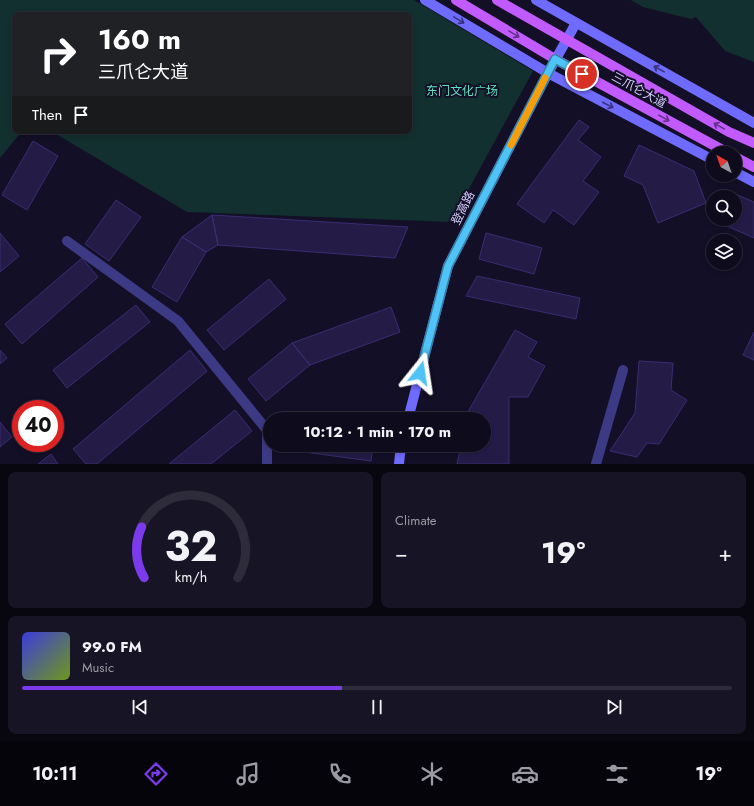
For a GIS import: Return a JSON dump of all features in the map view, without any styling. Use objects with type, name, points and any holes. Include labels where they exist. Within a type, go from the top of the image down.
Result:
[{"type":"main road","points":[[425,0],[548,73],[706,156]]},
{"type":"main road","name":"三爪仑大道","points":[[456,0],[555,59],[715,146]]},
{"type":"main road","name":"三爪仑大道","points":[[497,0],[729,132],[754,143]]},
{"type":"main road","points":[[536,0],[754,123]]},
{"type":"main road","name":"登高路","points":[[410,412],[448,266],[555,59],[576,23]]},
{"type":"main road","points":[[742,161],[754,167]]},
{"type":"main road","points":[[742,176],[754,182]]},
{"type":"main road","points":[[399,464],[400,452]]},
{"type":"street","points":[[68,241],[178,321],[267,430],[267,464]]},
{"type":"street","points":[[596,464],[623,370]]},
{"type":"green space","name":"东门文化广场","points":[[0,0],[414,0],[533,71],[451,222],[187,212],[56,134],[412,134],[412,12],[12,12],[12,134],[20,134],[0,158]]},
{"type":"green space","points":[[631,0],[754,0],[754,62],[725,51],[696,17],[691,19],[643,7]]},
{"type":"building","points":[[579,120],[589,127],[578,140],[601,157],[583,181],[599,192],[574,225],[553,210],[544,223],[517,204]]},
{"type":"building","points":[[33,141],[58,156],[27,210],[2,195]]},
{"type":"building","points":[[639,145],[694,171],[706,203],[658,223],[643,185],[624,176]]},
{"type":"building","points":[[742,197],[754,202],[754,238],[727,226],[742,226]]},
{"type":"building","points":[[116,200],[141,217],[109,261],[85,244]]},
{"type":"building","points":[[212,215],[218,245],[206,252],[182,237]]},
{"type":"building","points":[[212,215],[408,227],[395,258],[218,245]]},
{"type":"building","points":[[0,233],[19,256],[0,272]]},
{"type":"building","points":[[486,233],[542,248],[534,274],[479,259]]},
{"type":"building","points":[[182,237],[206,252],[177,302],[152,287]]},
{"type":"building","points":[[82,258],[98,277],[22,344],[5,324]]},
{"type":"building","points":[[477,276],[580,298],[576,319],[466,296]]},
{"type":"building","points":[[269,279],[286,299],[224,350],[207,330]]},
{"type":"building","points":[[136,305],[150,322],[67,388],[53,370]]},
{"type":"building","points":[[391,307],[400,332],[310,365],[292,343]]},
{"type":"building","points":[[515,330],[537,342],[528,357],[545,366],[528,397],[509,397],[509,464],[457,464],[460,452],[491,452],[491,412],[469,412]]},
{"type":"building","points":[[754,332],[754,360],[743,355]]},
{"type":"building","points":[[292,343],[310,365],[266,401],[248,379]]},
{"type":"building","points":[[0,350],[7,358],[0,364]]},
{"type":"building","points":[[190,350],[207,371],[97,464],[86,464],[73,449]]},
{"type":"building","points":[[639,361],[673,363],[671,390],[687,400],[659,444],[647,443],[637,457],[610,451],[635,413]]},
{"type":"building","points":[[235,410],[252,431],[211,464],[169,464]]},
{"type":"building","points":[[0,422],[12,437],[0,447]]},
{"type":"building","points":[[304,452],[372,452],[371,461]]},
{"type":"building","points":[[51,454],[58,464],[38,464]]},
{"type":"slow traffic","points":[[511,145],[545,78]]},
{"type":"route","points":[[420,373],[448,266],[555,59],[582,74]]}]
